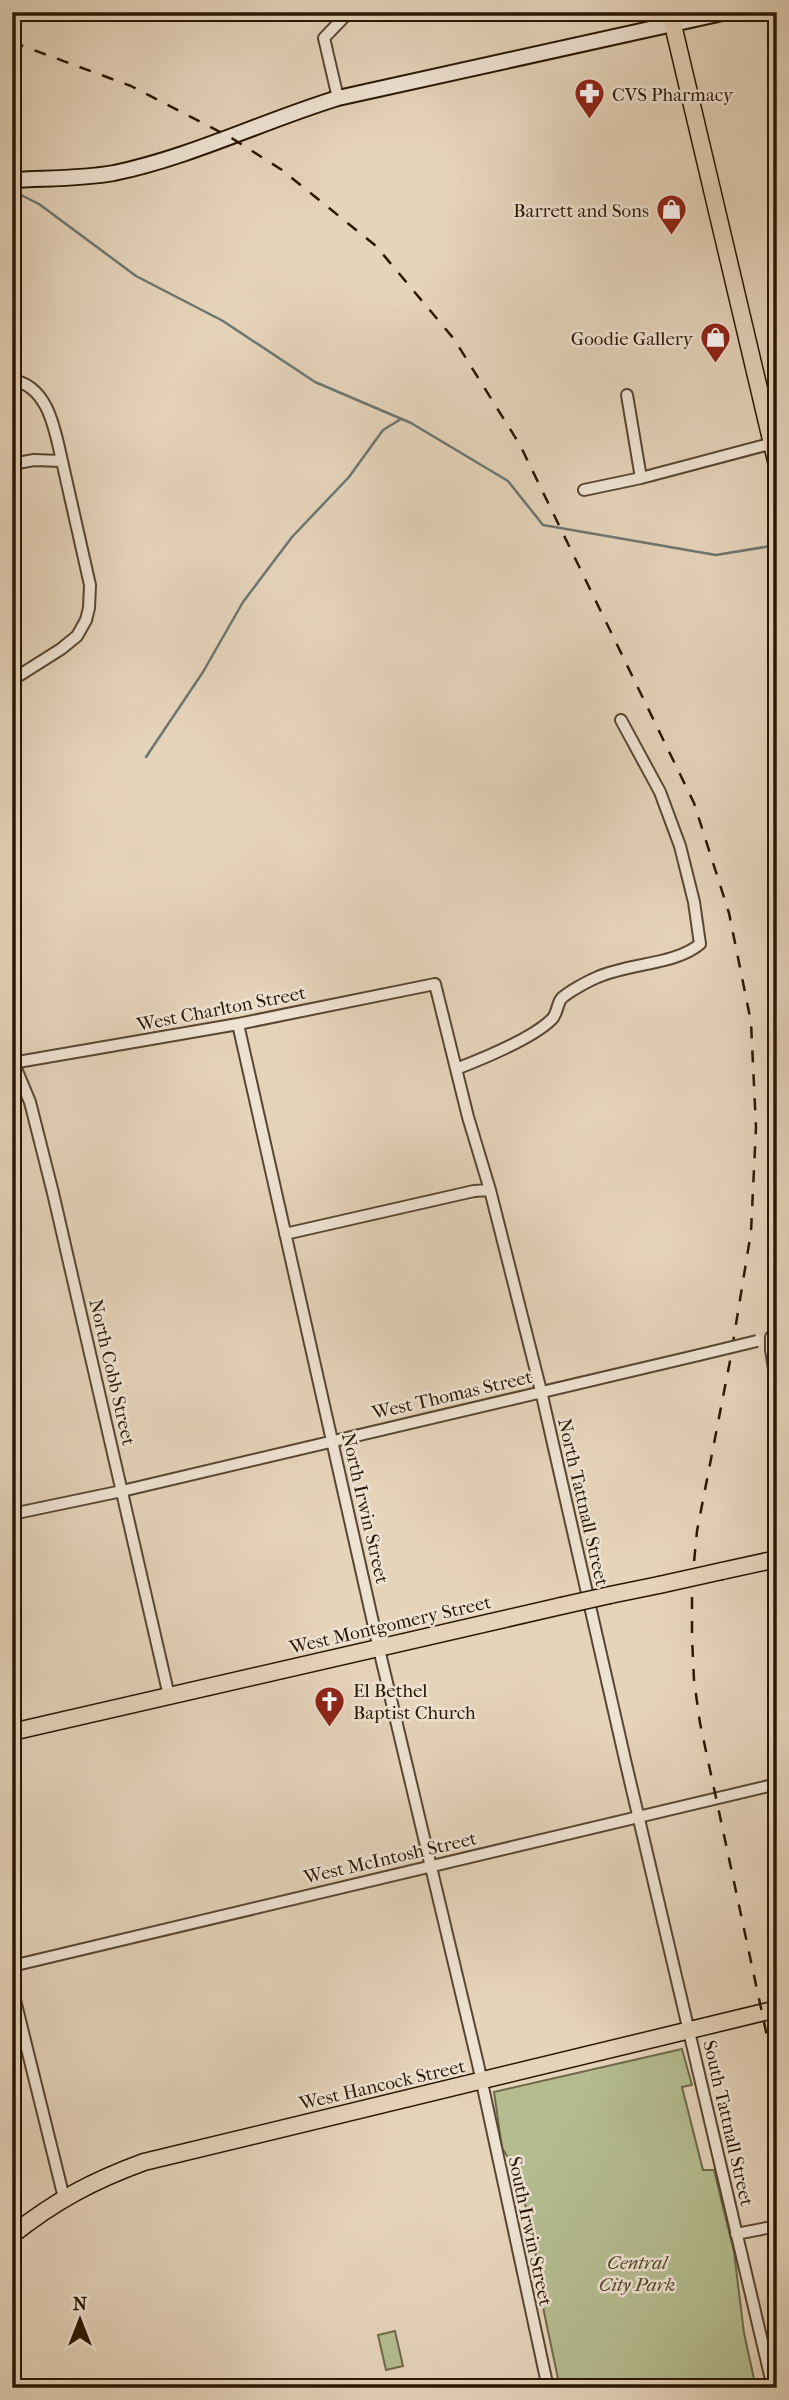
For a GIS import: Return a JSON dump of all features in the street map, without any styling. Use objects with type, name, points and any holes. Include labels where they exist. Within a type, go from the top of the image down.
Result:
[{"type":"main road","points":[[12,180],[111,173],[144,166],[338,98],[672,18],[727,12]]},
{"type":"main road","points":[[672,18],[774,443],[777,465]]},
{"type":"main road","name":"West Montgomery Street","points":[[12,1732],[777,1559]]},
{"type":"main road","name":"West Hancock Street","points":[[12,2235],[64,2198],[100,2178],[144,2162],[777,2009]]},
{"type":"street","points":[[338,98],[324,38],[349,12]]},
{"type":"street","points":[[12,380],[33,388],[46,405],[62,461],[90,585],[86,620],[77,636],[12,680]]},
{"type":"street","points":[[627,395],[641,478]]},
{"type":"street","points":[[584,490],[774,443]]},
{"type":"street","points":[[12,464],[34,460],[62,461]]},
{"type":"street","points":[[456,1069],[494,1054],[538,1028],[553,1018],[562,997],[597,977],[631,966],[690,953],[700,944],[694,902],[680,846],[660,792],[621,720]]},
{"type":"street","name":"North Tattnall Street","points":[[435,984],[541,1391],[689,2030]]},
{"type":"street","name":"West Charlton Street","points":[[13,1062],[238,1024],[435,984]]},
{"type":"street","name":"North Irwin Street","points":[[238,1024],[379,1649],[481,2082]]},
{"type":"street","name":"North Cobb Street","points":[[13,1062],[30,1102],[43,1154],[169,1696]]},
{"type":"street","points":[[285,1234],[490,1189]]},
{"type":"street","points":[[774,1336],[771,1350],[777,1388]]},
{"type":"street","name":"West Thomas Street","points":[[12,1514],[774,1336]]},
{"type":"street","name":"West McIntosh Street","points":[[12,1966],[777,1784]]},
{"type":"street","points":[[12,1988],[64,2198]]},
{"type":"street","name":"South Tattnall Street","points":[[689,2030],[773,2388]]},
{"type":"street","name":"South Irwin Street","points":[[481,2082],[548,2388]]},
{"type":"street","points":[[736,2234],[777,2226]]},
{"type":"green space","name":"Central City Park","points":[[682,2049],[692,2085],[682,2087],[703,2170],[714,2170],[734,2252],[744,2333],[756,2388],[560,2388],[540,2293],[535,2247],[518,2173],[502,2148],[494,2092]]},
{"type":"green space","points":[[395,2331],[403,2366],[386,2370],[378,2335]]},
{"type":"waterway","points":[[21,195],[39,204],[136,276],[223,321],[315,382],[411,423],[508,481],[543,525],[716,555],[777,545]]},
{"type":"waterway","points":[[146,757],[203,672],[243,602],[292,537],[349,477],[383,430],[401,419]]},
{"type":"railway","points":[[12,42],[131,86],[230,137],[282,170],[376,246],[454,339],[520,445],[694,803],[729,913],[751,1022],[756,1127],[751,1232],[730,1361],[697,1531],[692,1583],[694,1680],[700,1723],[777,2083]]},
{"type":"place","name":"CVS Pharmacy","points":[[589,121]]},
{"type":"place","name":"Barrett and Sons","points":[[672,237]]},
{"type":"place","name":"Goodie Gallery","points":[[716,365]]},
{"type":"place","name":"El Bethel Baptist Church","points":[[330,1728]]}]
